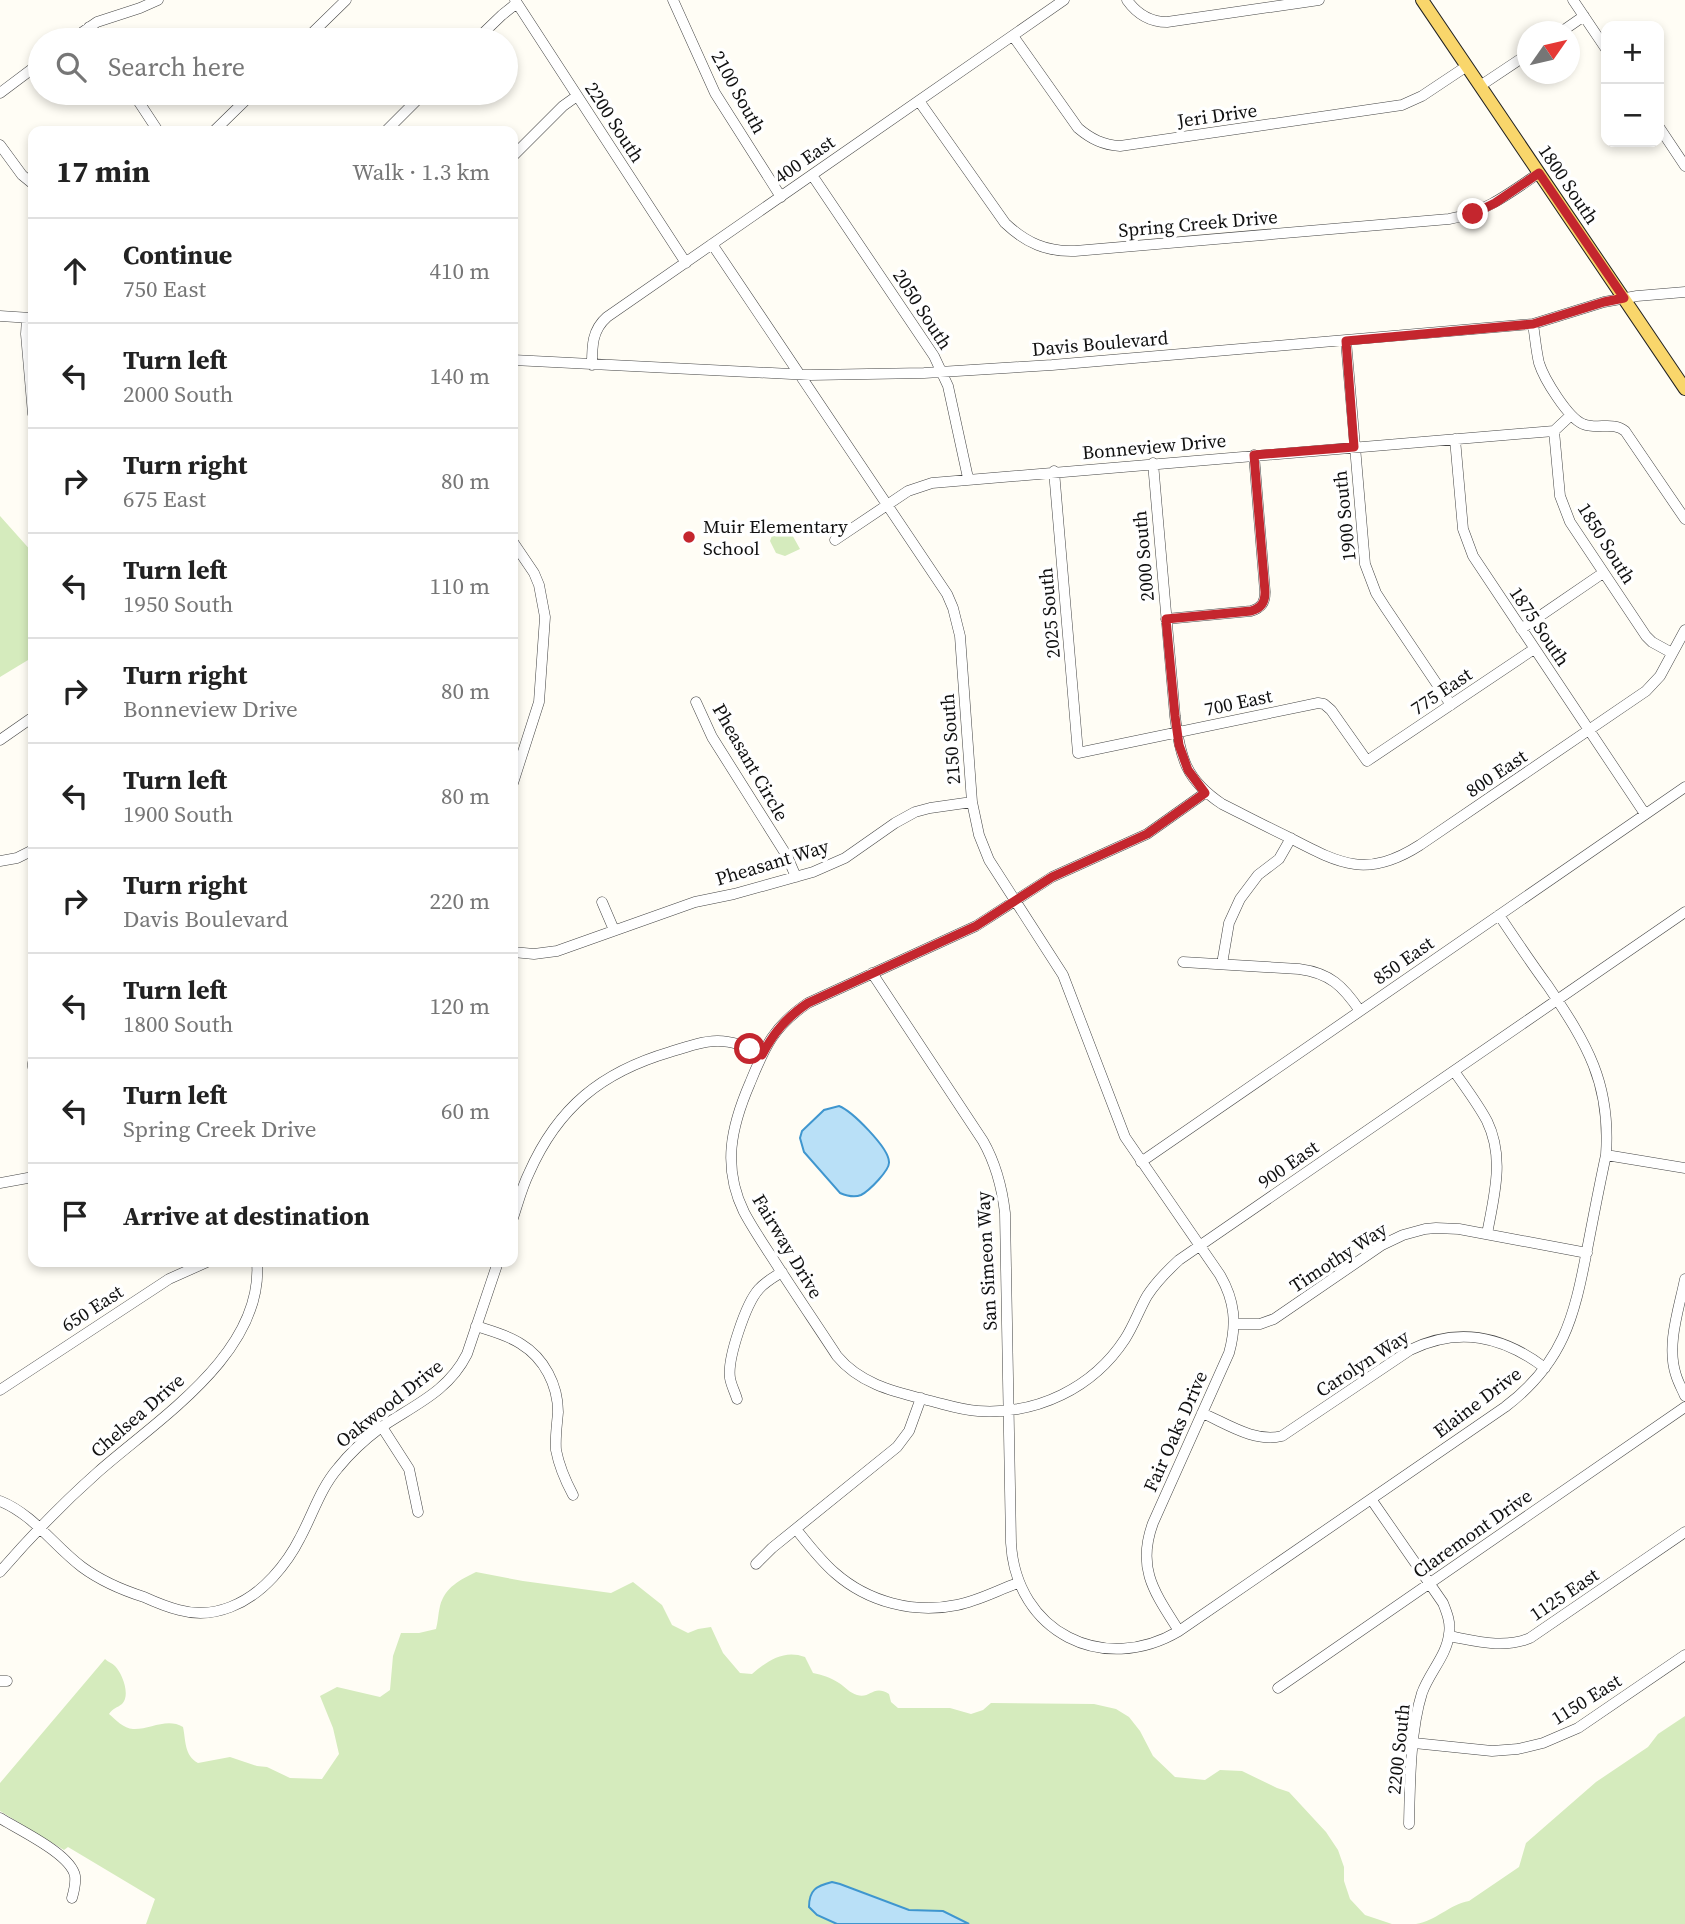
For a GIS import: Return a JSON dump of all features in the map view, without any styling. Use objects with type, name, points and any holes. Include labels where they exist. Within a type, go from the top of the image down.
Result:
[{"type":"main road","name":"1800 South","points":[[1422,0],[1685,388]]},
{"type":"street","points":[[89,27],[158,0]]},
{"type":"street","points":[[317,28],[346,0]]},
{"type":"street","name":"2100 South","points":[[673,0],[715,93],[781,197]]},
{"type":"street","name":"400 East","points":[[592,365],[594,336],[601,323],[1064,0]]},
{"type":"street","points":[[1127,0],[1147,19],[1167,22],[1320,0]]},
{"type":"street","points":[[1573,0],[1601,42]]},
{"type":"street","points":[[488,28],[516,2]]},
{"type":"street","name":"2200 South","points":[[516,2],[686,263]]},
{"type":"street","points":[[1577,21],[1584,16]]},
{"type":"street","name":"Jeri Drive","points":[[1013,36],[1078,128],[1092,139],[1120,146],[1402,105],[1422,96],[1467,66]]},
{"type":"street","points":[[1480,86],[1517,61]]},
{"type":"street","points":[[0,93],[28,72]]},
{"type":"street","points":[[518,151],[563,106],[577,96]]},
{"type":"street","name":"Spring Creek Drive","points":[[919,101],[1005,223],[1034,244],[1054,250],[1076,251],[1449,219],[1484,209],[1539,173]]},
{"type":"street","points":[[140,105],[155,126]]},
{"type":"street","points":[[219,126],[241,105]]},
{"type":"street","points":[[391,126],[412,105]]},
{"type":"street","points":[[1664,134],[1685,166]]},
{"type":"street","points":[[0,145],[28,180]]},
{"type":"street","name":"2050 South","points":[[812,175],[924,340],[942,372],[948,386],[968,478]]},
{"type":"street","name":"2150 South","points":[[712,244],[947,594],[958,622],[972,802],[984,848],[996,872],[1063,975],[1120,1126],[1199,1247]]},
{"type":"street","name":"Davis Boulevard","points":[[518,360],[801,374],[942,372],[1533,324],[1604,302],[1685,292]]},
{"type":"street","points":[[0,316],[28,318]]},
{"type":"street","points":[[1533,324],[1542,370],[1570,416],[1584,425],[1614,426],[1625,431],[1685,519]]},
{"type":"street","points":[[28,326],[28,357]]},
{"type":"street","name":"1900 South","points":[[1346,341],[1363,549],[1370,579],[1385,607],[1451,705]]},
{"type":"street","points":[[1554,431],[1570,416]]},
{"type":"street","name":"Bonneview Drive","points":[[835,540],[920,486],[968,478],[1554,431]]},
{"type":"street","name":"1850 South","points":[[1554,431],[1558,482],[1564,509],[1577,534],[1648,639],[1672,653]]},
{"type":"street","name":"1875 South","points":[[1455,439],[1461,515],[1467,543],[1480,568],[1645,814]]},
{"type":"street","points":[[1166,619],[1251,611],[1263,605],[1265,592],[1254,455]]},
{"type":"street","name":"2000 South","points":[[1153,463],[1177,732],[1182,757],[1205,793],[1291,838]]},
{"type":"street","name":"2025 South","points":[[1054,471],[1078,752]]},
{"type":"street","points":[[518,552],[539,584],[545,617],[539,702],[518,760]]},
{"type":"street","points":[[1521,629],[1603,573]]},
{"type":"street","name":"800 East","points":[[1291,838],[1341,862],[1373,864],[1394,859],[1420,845],[1652,687],[1685,631]]},
{"type":"street","name":"775 East","points":[[1367,761],[1534,649]]},
{"type":"street","name":"Pheasant Circle","points":[[696,702],[712,737],[787,856],[796,877]]},
{"type":"street","name":"700 East","points":[[1078,752],[1312,704],[1324,704],[1367,761]]},
{"type":"street","points":[[0,740],[28,720]]},
{"type":"street","name":"850 East","points":[[1141,1162],[1685,786]]},
{"type":"street","name":"Fairway Drive","points":[[921,1398],[873,1384],[850,1370],[837,1356],[744,1211],[735,1188],[731,1164],[733,1128],[762,1055],[778,1027],[808,1003],[976,926],[1052,877],[1147,834],[1205,793]]},
{"type":"street","name":"Pheasant Way","points":[[518,952],[534,954],[557,951],[695,902],[813,872],[845,858],[915,812],[972,802]]},
{"type":"street","points":[[1222,964],[1229,923],[1240,899],[1258,875],[1279,859],[1291,838]]},
{"type":"street","points":[[0,861],[17,858],[28,852]]},
{"type":"street","points":[[602,902],[614,930]]},
{"type":"street","name":"900 East","points":[[921,1398],[973,1410],[1008,1410],[1058,1397],[1079,1385],[1098,1371],[1114,1354],[1154,1286],[1179,1260],[1685,912]]},
{"type":"street","name":"Elaine Drive","points":[[1018,1583],[1032,1608],[1054,1628],[1080,1643],[1109,1649],[1137,1648],[1158,1642],[1516,1399],[1545,1368],[1570,1324],[1577,1300],[1606,1155],[1606,1115],[1598,1076],[1580,1035],[1499,915]]},
{"type":"street","points":[[1183,962],[1314,971],[1340,986],[1360,1011]]},
{"type":"street","name":"San Simeon Way","points":[[872,973],[984,1141],[1002,1192],[1011,1543],[1018,1583]]},
{"type":"street","points":[[518,1203],[527,1176],[544,1142],[578,1101],[604,1080],[639,1062],[707,1041],[734,1042],[762,1055]]},
{"type":"street","points":[[1454,1071],[1487,1123],[1496,1150],[1497,1179],[1487,1234]]},
{"type":"street","points":[[1606,1155],[1685,1168]]},
{"type":"street","points":[[0,1183],[28,1178]]},
{"type":"street","name":"Timothy Way","points":[[1235,1324],[1260,1324],[1273,1319],[1382,1245],[1403,1235],[1436,1228],[1487,1234],[1587,1253]]},
{"type":"street","name":"Fair Oaks Drive","points":[[1179,1630],[1152,1587],[1146,1562],[1146,1548],[1153,1523],[1229,1353],[1235,1324],[1235,1311],[1227,1286],[1199,1247]]},
{"type":"street","name":"650 East","points":[[0,1390],[159,1285],[194,1267]]},
{"type":"street","name":"Chelsea Drive","points":[[0,1572],[39,1528],[221,1362],[242,1329],[251,1306],[257,1267]]},
{"type":"street","name":"Oakwood Drive","points":[[0,1501],[22,1513],[82,1566],[109,1584],[188,1612],[229,1608],[257,1593],[279,1570],[296,1545],[327,1481],[349,1454],[382,1427],[435,1393],[453,1378],[467,1354],[496,1267]]},
{"type":"street","points":[[737,1399],[730,1379],[730,1367],[745,1313],[760,1288],[782,1272]]},
{"type":"street","points":[[1685,1279],[1672,1354],[1676,1375],[1685,1396]]},
{"type":"street","points":[[476,1326],[520,1342],[548,1372],[558,1401],[558,1462],[573,1495]]},
{"type":"street","name":"Carolyn Way","points":[[1202,1413],[1253,1435],[1268,1438],[1282,1436],[1410,1350],[1447,1337],[1489,1339],[1530,1357],[1545,1368]]},
{"type":"street","points":[[756,1564],[897,1447],[909,1431],[921,1398]]},
{"type":"street","name":"Claremont Drive","points":[[1278,1688],[1685,1407]]},
{"type":"street","points":[[382,1427],[409,1469],[418,1512]]},
{"type":"street","points":[[1371,1499],[1446,1610],[1449,1636]]},
{"type":"street","points":[[796,1529],[824,1562],[846,1582],[870,1596],[895,1605],[920,1608],[956,1606],[1018,1583]]},
{"type":"street","name":"1125 East","points":[[1449,1636],[1502,1644],[1521,1642],[1685,1532]]},
{"type":"street","name":"2200 South","points":[[1409,1824],[1414,1743],[1422,1693],[1449,1636]]},
{"type":"street","name":"1150 East","points":[[1414,1743],[1492,1751],[1543,1743],[1578,1728],[1685,1655]]},
{"type":"street","points":[[0,1818],[64,1858],[72,1867],[76,1878],[72,1898]]},
{"type":"green space","points":[[0,516],[28,547],[28,660],[0,677]]},
{"type":"green space","points":[[781,529],[790,531],[800,549],[785,556],[776,553],[770,541],[773,533]]},
{"type":"green space","points":[[476,1572],[611,1593],[633,1582],[662,1605],[672,1625],[688,1633],[711,1627],[723,1653],[740,1673],[752,1674],[783,1655],[797,1655],[805,1657],[813,1673],[832,1679],[852,1693],[862,1696],[884,1691],[898,1708],[950,1708],[971,1714],[983,1710],[991,1703],[1094,1704],[1116,1709],[1129,1717],[1153,1756],[1175,1777],[1205,1780],[1220,1770],[1242,1771],[1289,1792],[1326,1832],[1338,1850],[1350,1899],[1365,1915],[1392,1924],[146,1924],[155,1899],[68,1847],[64,1850],[0,1811],[0,1783],[105,1659],[118,1669],[123,1679],[125,1700],[109,1714],[123,1726],[139,1729],[177,1724],[183,1727],[188,1752],[198,1763],[230,1757],[267,1767],[290,1778],[322,1779],[339,1754],[333,1728],[320,1696],[337,1687],[380,1697],[390,1690],[393,1656],[401,1633],[436,1629],[445,1594],[459,1581]]},
{"type":"green space","points":[[1685,1716],[1685,1924],[1416,1924],[1469,1901],[1519,1867],[1526,1843],[1596,1782],[1648,1747],[1658,1734]]},
{"type":"water","points":[[839,1106],[869,1131],[883,1148],[889,1162],[878,1180],[858,1196],[840,1193],[804,1152],[800,1138],[802,1131],[824,1110]]},
{"type":"water","points":[[832,1882],[909,1910],[943,1911],[969,1924],[837,1924],[817,1915],[809,1907],[810,1896],[814,1890]]},
{"type":"place","name":"Muir Elementary School","points":[[689,537]]},
{"type":"route","points":[[750,1049],[762,1055],[778,1027],[808,1003],[976,926],[1052,877],[1147,834],[1205,793],[1188,770],[1179,745],[1166,619],[1251,611],[1263,605],[1265,592],[1254,455],[1354,447],[1346,341],[1533,324],[1624,298],[1539,173],[1495,203],[1473,214]]}]
